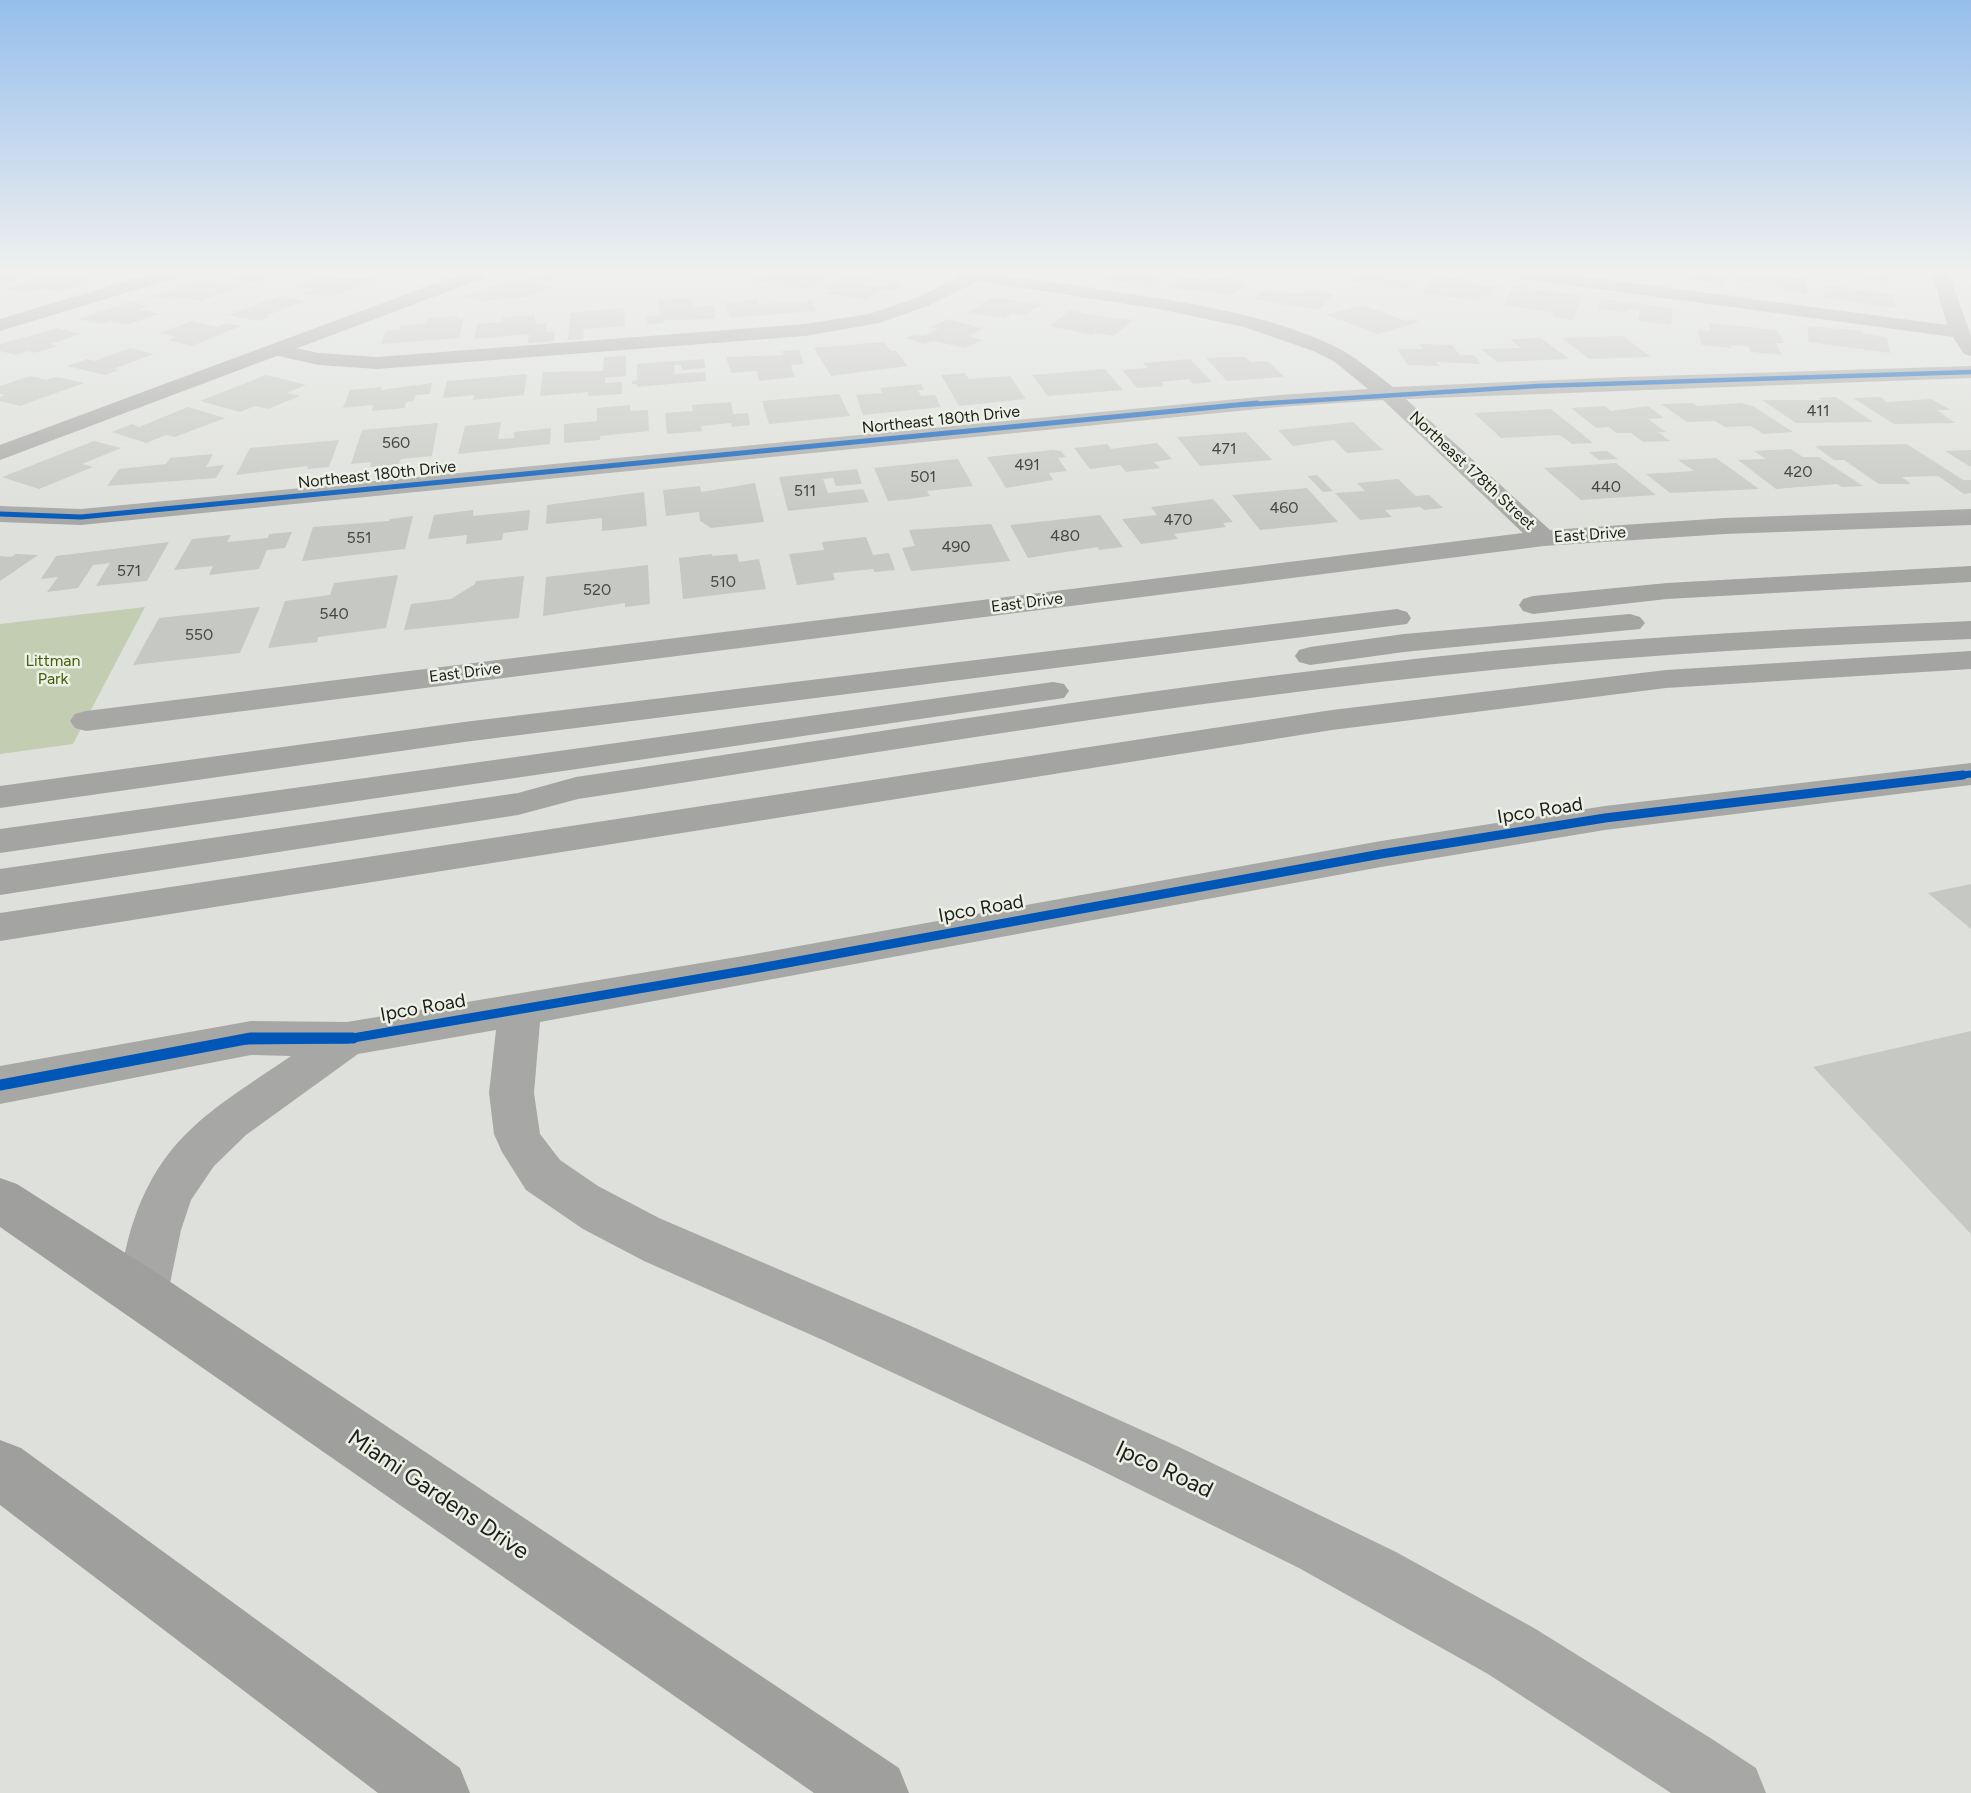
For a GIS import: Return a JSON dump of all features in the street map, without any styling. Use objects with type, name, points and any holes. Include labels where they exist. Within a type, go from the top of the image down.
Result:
[{"type":"highway","points":[[0,797],[464,732],[1351,623],[1667,591],[1971,574]]},
{"type":"highway","points":[[0,841],[1404,643],[1770,613],[1971,604]]},
{"type":"highway","points":[[0,882],[518,804],[590,786],[1210,695],[1426,668],[1694,644],[1971,630]]},
{"type":"highway","points":[[0,927],[1141,747],[1345,718],[1666,679],[1971,660]]},
{"type":"highway","points":[[0,823],[359,772],[414,756],[464,732]]},
{"type":"highway","points":[[518,804],[579,804],[1033,736],[1141,747]]},
{"type":"main road","points":[[0,435],[212,358]]},
{"type":"main road","points":[[0,453],[255,358]]},
{"type":"main road","name":"Miami Gardens Drive","points":[[0,1200],[142,1293],[874,1793]]},
{"type":"main road","points":[[0,1469],[435,1793]]},
{"type":"street","points":[[313,358],[377,363],[446,358]]},
{"type":"street","name":"Northeast 178th Street","points":[[1338,358],[1387,393],[1544,538]]},
{"type":"street","name":"Northeast 180th Drive","points":[[0,514],[81,517],[1265,402],[1387,393],[1971,372]]},
{"type":"street","name":"East Drive","points":[[86,721],[1544,538],[1725,526],[1971,517]]},
{"type":"street","name":"Ipco Road","points":[[0,1085],[251,1038],[348,1039],[1381,854],[1578,822],[1971,774]]},
{"type":"street","name":"Ipco Road","points":[[520,1010],[510,1107],[514,1125],[519,1140],[537,1169],[563,1191],[618,1224],[839,1320],[1161,1468],[1363,1568],[1507,1649],[1731,1793]]},
{"type":"street","name":"Ipco Road","points":[[142,1293],[162,1211],[184,1167],[205,1140],[258,1098],[348,1039]]},
{"type":"green space","name":"Littman Park","points":[[145,607],[73,744],[0,754],[0,624]]},
{"type":"building","points":[[103,358],[144,358],[113,369],[119,370],[105,375],[67,366],[87,359],[94,361]]},
{"type":"building","points":[[604,358],[626,358],[626,376],[605,378],[605,383],[622,382],[622,394],[588,396],[588,392],[540,396],[543,372],[603,371]]},
{"type":"building","points":[[726,358],[802,358],[804,364],[791,365],[795,377],[759,381],[757,371],[731,373]]},
{"type":"building","points":[[820,358],[901,358],[908,366],[831,376]]},
{"type":"building","points":[[1206,358],[1247,358],[1250,362],[1268,361],[1284,377],[1227,381]]},
{"type":"building","points":[[1403,358],[1476,358],[1481,364],[1436,362],[1439,366],[1408,365]]},
{"type":"building","points":[[1492,358],[1569,359],[1497,362]]},
{"type":"building","points":[[704,359],[705,368],[682,370],[681,365],[674,365],[675,374],[705,372],[706,381],[637,387],[637,384],[632,384],[632,381],[637,380],[637,364]]},
{"type":"building","points":[[1190,359],[1212,382],[1193,384],[1189,379],[1161,382],[1164,386],[1137,388],[1122,370],[1148,368],[1143,363]]},
{"type":"building","points":[[1105,369],[1123,390],[1048,396],[1032,375]]},
{"type":"building","points":[[965,373],[969,379],[1010,376],[1026,399],[959,406],[941,375]]},
{"type":"building","points":[[527,374],[524,395],[473,400],[474,395],[443,398],[447,381]]},
{"type":"building","points":[[266,375],[306,385],[287,393],[300,396],[268,409],[255,406],[240,412],[200,401]]},
{"type":"building","points":[[30,376],[46,380],[57,377],[84,383],[20,406],[0,401],[0,397],[5,395],[0,394],[0,386]]},
{"type":"building","points":[[432,383],[430,394],[416,395],[414,401],[406,402],[405,408],[372,411],[373,405],[343,408],[350,390],[382,387],[381,390]]},
{"type":"building","points":[[921,384],[924,390],[918,390],[921,396],[935,395],[941,407],[863,415],[856,395],[882,393],[880,388]]},
{"type":"building","points":[[839,394],[850,416],[769,424],[762,401]]},
{"type":"building","points":[[1836,397],[1873,422],[1796,423],[1762,400],[1822,400],[1818,398]]},
{"type":"building","points":[[1880,397],[1887,402],[1931,399],[1951,410],[1937,410],[1955,423],[1894,424],[1853,398]]},
{"type":"building","points":[[731,402],[733,414],[748,413],[750,425],[732,427],[731,423],[701,426],[702,431],[667,434],[665,413],[693,411],[692,405]]},
{"type":"building","points":[[1693,403],[1697,406],[1741,403],[1753,406],[1793,432],[1763,434],[1751,426],[1725,427],[1715,421],[1687,422],[1661,404]]},
{"type":"building","points":[[630,405],[630,411],[648,410],[649,431],[564,443],[564,424],[597,421],[597,408]]},
{"type":"building","points":[[1605,406],[1611,411],[1648,406],[1664,418],[1648,419],[1666,432],[1658,432],[1670,441],[1643,442],[1631,433],[1616,433],[1609,427],[1596,428],[1571,408]]},
{"type":"building","points":[[188,407],[225,418],[175,437],[166,435],[146,443],[112,432],[132,424],[139,427]]},
{"type":"building","points":[[1551,409],[1593,443],[1572,444],[1560,435],[1501,438],[1474,413]]},
{"type":"building","points":[[501,422],[498,439],[514,438],[514,432],[551,428],[550,444],[458,454],[465,426]]},
{"type":"building","points":[[1353,422],[1383,450],[1347,453],[1334,440],[1293,446],[1278,430]]},
{"type":"building","points":[[438,423],[432,456],[401,459],[399,464],[370,467],[371,462],[351,464],[362,430]]},
{"type":"building","points":[[1246,432],[1272,460],[1200,466],[1177,437]]},
{"type":"building","points":[[339,440],[329,467],[307,469],[308,466],[236,475],[250,448]]},
{"type":"building","points":[[94,441],[121,448],[82,464],[93,467],[39,489],[2,477]]},
{"type":"building","points":[[1157,443],[1172,459],[1154,462],[1160,468],[1126,472],[1120,465],[1090,469],[1074,448],[1107,444],[1111,449]]},
{"type":"building","points":[[1907,444],[1963,480],[1971,480],[1971,493],[1964,494],[1938,476],[1902,477],[1911,484],[1879,484],[1844,460],[1834,460],[1815,446]]},
{"type":"building","points":[[1791,449],[1803,457],[1819,457],[1863,486],[1842,487],[1837,484],[1776,489],[1738,460],[1766,459],[1754,451]]},
{"type":"building","points":[[1971,450],[1971,467],[1945,451]]},
{"type":"building","points":[[1061,451],[1066,457],[1058,458],[1067,471],[1049,473],[1053,480],[1006,488],[987,457]]},
{"type":"building","points":[[1607,451],[1618,459],[1599,460],[1589,452]]},
{"type":"building","points":[[213,454],[206,467],[224,465],[216,478],[107,486],[119,469],[166,464],[170,458]]},
{"type":"building","points":[[1716,458],[1759,489],[1670,493],[1646,474],[1694,471],[1678,460]]},
{"type":"building","points":[[958,459],[973,486],[927,491],[930,496],[909,499],[888,501],[874,468]]},
{"type":"building","points":[[1616,463],[1656,495],[1581,500],[1544,468]]},
{"type":"building","points":[[857,469],[862,484],[836,486],[833,478],[823,479],[828,493],[863,489],[869,502],[788,511],[779,477]]},
{"type":"building","points":[[1317,475],[1333,491],[1323,492],[1307,476]]},
{"type":"building","points":[[1398,479],[1416,496],[1429,495],[1443,508],[1385,510],[1392,517],[1360,520],[1335,493],[1365,491],[1357,483]]},
{"type":"building","points":[[755,483],[764,522],[711,528],[700,521],[699,512],[666,516],[663,490],[700,486],[701,492]]},
{"type":"building","points":[[1307,488],[1338,522],[1260,530],[1232,495]]},
{"type":"building","points":[[644,492],[647,526],[602,531],[602,518],[546,524],[547,505]]},
{"type":"building","points":[[1213,499],[1233,522],[1223,523],[1226,527],[1174,534],[1178,539],[1141,544],[1122,519],[1157,515],[1151,507]]},
{"type":"building","points":[[473,510],[473,516],[530,510],[528,530],[503,533],[502,540],[466,544],[467,535],[428,539],[434,515]]},
{"type":"building","points":[[1100,515],[1123,547],[1099,550],[1098,547],[1028,558],[1010,525]]},
{"type":"building","points":[[413,516],[405,549],[302,561],[313,527],[389,521]]},
{"type":"building","points":[[991,524],[1010,561],[911,571],[902,548],[915,546],[909,530]]},
{"type":"building","points":[[292,532],[285,548],[267,550],[259,569],[209,575],[213,566],[174,570],[192,539],[231,535],[227,542],[268,538],[269,534]]},
{"type":"building","points":[[866,537],[873,555],[889,553],[895,570],[833,573],[835,580],[797,585],[789,554],[824,550],[822,542]]},
{"type":"building","points":[[169,542],[147,581],[96,586],[110,563],[93,565],[78,588],[47,592],[58,577],[41,579],[56,556]]},
{"type":"building","points":[[16,554],[38,555],[0,581],[0,556],[11,557]]},
{"type":"building","points":[[737,554],[739,562],[759,559],[766,589],[683,599],[679,558]]},
{"type":"building","points":[[648,565],[650,604],[625,607],[625,603],[543,616],[546,577]]},
{"type":"building","points":[[398,575],[386,628],[318,637],[317,642],[268,648],[285,601],[330,595],[334,583]]},
{"type":"building","points":[[524,576],[519,618],[404,630],[411,604],[451,599],[476,581]]},
{"type":"building","points":[[260,607],[240,653],[133,665],[159,618]]},
{"type":"building","points":[[1971,884],[1971,929],[1928,893]]},
{"type":"building","points":[[1971,1031],[1971,1234],[1813,1067]]},
{"type":"cycle path","points":[[0,514],[81,517],[1279,401],[1538,386],[1971,372]]},
{"type":"cycle path","points":[[0,1085],[251,1038],[347,1039],[749,970],[1381,854],[1605,818],[1971,774]]}]
